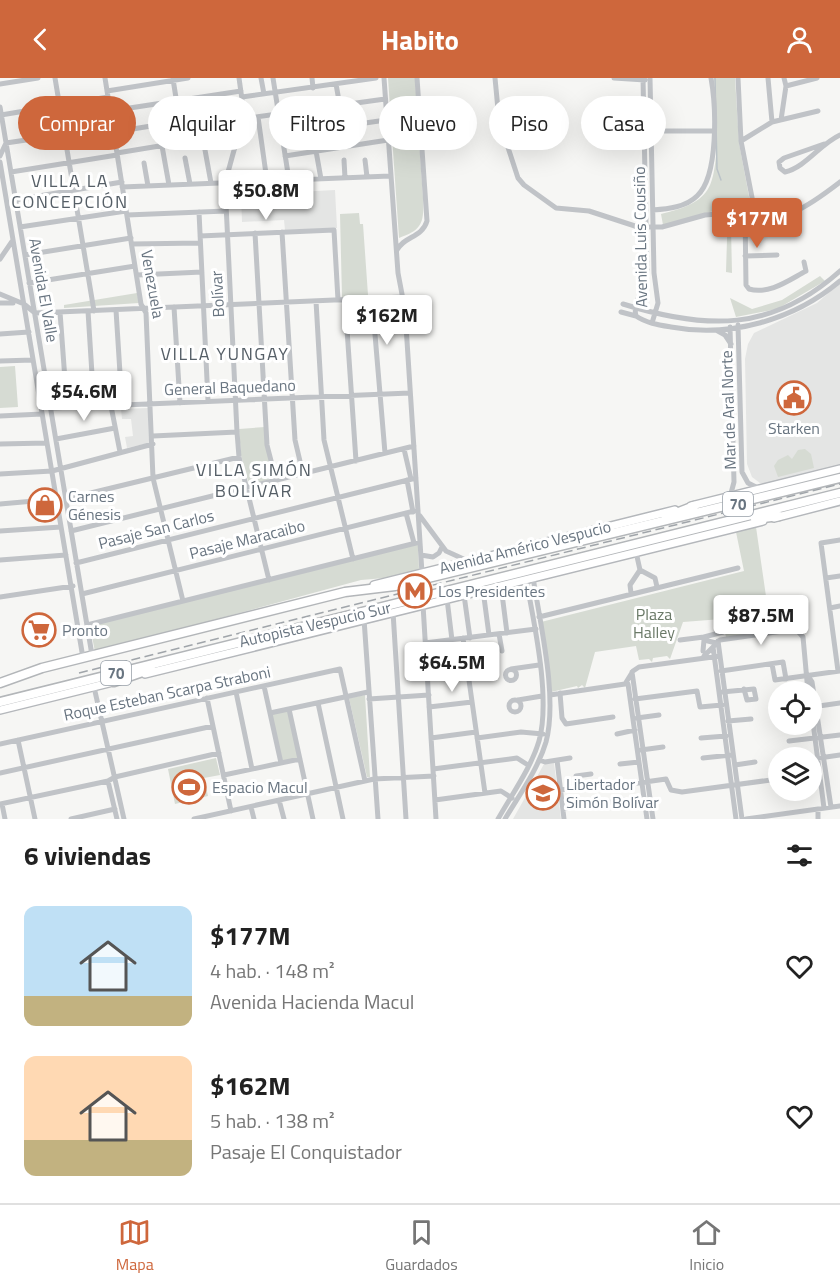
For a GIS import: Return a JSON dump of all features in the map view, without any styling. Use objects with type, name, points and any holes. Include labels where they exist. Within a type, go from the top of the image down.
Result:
[{"type":"highway","name":"Autopista Vespucio Sur","points":[[345,592],[395,586],[840,478]]},
{"type":"highway","name":"Autopista Vespucio Sur","points":[[0,702],[840,493]]},
{"type":"highway","points":[[636,529],[694,506]]},
{"type":"highway","points":[[724,522],[779,516]]},
{"type":"highway","name":"Avenida Américo Vespucio","points":[[0,681],[88,656],[345,592]]},
{"type":"highway","points":[[114,682],[232,643]]},
{"type":"main road","name":"Avenida Américo Vespucio","points":[[345,592],[840,469]]},
{"type":"main road","name":"Avenida Américo Vespucio","points":[[0,710],[840,501]]},
{"type":"street","points":[[0,84],[38,78]]},
{"type":"street","points":[[56,78],[59,96]]},
{"type":"street","name":"Venezuela","points":[[105,78],[107,94]]},
{"type":"street","points":[[98,96],[173,79],[188,78]]},
{"type":"street","name":"Bolívar","points":[[239,78],[241,94]]},
{"type":"street","points":[[261,78],[264,94]]},
{"type":"street","points":[[273,78],[275,96]]},
{"type":"street","points":[[312,78],[313,88]]},
{"type":"street","points":[[222,96],[275,93],[376,78]]},
{"type":"street","points":[[384,78],[385,96]]},
{"type":"street","points":[[396,252],[403,242],[420,233],[427,221],[417,78]]},
{"type":"street","points":[[495,78],[499,120],[518,178],[522,184],[559,209],[590,212],[623,224],[646,227],[676,225],[705,215],[754,211],[790,213]]},
{"type":"street","points":[[615,78],[650,79]]},
{"type":"street","points":[[653,210],[682,205],[697,197],[708,178],[714,131],[711,78]]},
{"type":"street","points":[[738,78],[741,141],[756,218]]},
{"type":"street","points":[[768,78],[772,122]]},
{"type":"street","points":[[781,120],[786,86],[784,78]]},
{"type":"street","points":[[786,86],[817,78]]},
{"type":"street","points":[[173,79],[175,96]]},
{"type":"street","name":"Avenida Luis Cousiño","points":[[643,79],[643,96]]},
{"type":"street","name":"Avenida Luis Cousiño","points":[[650,79],[651,96]]},
{"type":"street","points":[[336,84],[338,96]]},
{"type":"street","name":"Avenida El Valle","points":[[0,107],[84,605],[88,656]]},
{"type":"street","points":[[741,141],[772,122],[818,111]]},
{"type":"street","points":[[1,115],[18,112]]},
{"type":"street","points":[[267,181],[258,117],[269,115]]},
{"type":"street","points":[[666,132],[714,131]]},
{"type":"street","points":[[824,144],[796,168],[788,172],[781,170],[779,162],[784,158],[824,144],[840,135]]},
{"type":"street","points":[[0,156],[6,144],[18,142]]},
{"type":"street","points":[[11,172],[148,148]]},
{"type":"street","points":[[67,150],[91,311],[94,406]]},
{"type":"street","name":"Venezuela","points":[[116,150],[143,309],[152,404],[153,478],[183,602]]},
{"type":"street","points":[[163,150],[169,185]]},
{"type":"street","points":[[205,150],[211,183]]},
{"type":"street","name":"Bolívar","points":[[234,150],[225,183],[239,457],[269,580]]},
{"type":"street","points":[[284,150],[289,180]]},
{"type":"street","points":[[285,156],[322,150]]},
{"type":"street","points":[[389,150],[396,252],[403,297],[414,446],[411,479]]},
{"type":"street","name":"Avenida Luis Cousiño","points":[[635,313],[646,281],[644,150]]},
{"type":"street","name":"Avenida Luis Cousiño","points":[[652,150],[653,227],[658,299],[652,323]]},
{"type":"street","points":[[316,151],[321,179]]},
{"type":"street","points":[[185,158],[190,184]]},
{"type":"street","points":[[344,160],[345,178]]},
{"type":"street","points":[[365,160],[367,177]]},
{"type":"street","name":"Avenida El Valle","points":[[0,162],[3,196],[13,240],[71,587],[78,626],[88,656]]},
{"type":"street","points":[[144,163],[147,186]]},
{"type":"street","points":[[0,207],[3,196],[15,198],[122,185],[147,186],[390,176]]},
{"type":"street","points":[[745,213],[756,218],[774,219],[790,213],[840,182]]},
{"type":"street","points":[[20,227],[127,213],[226,210]]},
{"type":"street","points":[[199,212],[208,401]]},
{"type":"street","points":[[745,213],[746,285],[754,290],[770,289],[806,270],[804,262]]},
{"type":"street","points":[[200,236],[334,230],[356,460]]},
{"type":"street","points":[[282,232],[296,444],[303,474]]},
{"type":"street","points":[[255,233],[267,445],[276,480]]},
{"type":"street","points":[[0,259],[13,240]]},
{"type":"street","points":[[25,255],[131,241],[200,243]]},
{"type":"street","points":[[646,249],[654,249]]},
{"type":"street","points":[[745,256],[777,255]]},
{"type":"street","points":[[29,283],[135,266]]},
{"type":"street","points":[[621,312],[655,314],[692,321],[738,320],[768,314],[795,303],[820,288],[840,271]]},
{"type":"street","points":[[137,274],[202,272]]},
{"type":"street","points":[[623,304],[652,323],[687,329],[715,330],[738,327],[792,311],[840,281]]},
{"type":"street","points":[[0,294],[16,303]]},
{"type":"street","points":[[0,303],[24,304],[34,313],[403,297]]},
{"type":"street","points":[[372,299],[378,394],[385,453]]},
{"type":"street","points":[[316,301],[324,440],[353,559]]},
{"type":"street","points":[[174,307],[180,403]]},
{"type":"street","points":[[116,310],[122,405]]},
{"type":"street","points":[[60,312],[67,408]]},
{"type":"street","name":"Mar de Aral Norte","points":[[738,320],[741,461],[746,481],[762,490]]},
{"type":"street","name":"Mar de Aral Norte","points":[[729,498],[734,486],[730,321]]},
{"type":"street","points":[[715,330],[725,335],[731,345]]},
{"type":"street","points":[[0,334],[29,332]]},
{"type":"street","points":[[0,361],[33,360]]},
{"type":"street","name":"General Baquedano","points":[[51,408],[410,393]]},
{"type":"street","points":[[111,406],[120,452]]},
{"type":"street","points":[[733,410],[740,409]]},
{"type":"street","points":[[0,416],[42,414]]},
{"type":"street","points":[[56,439],[115,428]]},
{"type":"street","points":[[153,436],[237,432]]},
{"type":"street","points":[[0,444],[47,443]]},
{"type":"street","points":[[0,474],[52,471],[153,444]]},
{"type":"street","points":[[71,531],[414,446]]},
{"type":"street","points":[[404,449],[417,512],[417,543]]},
{"type":"street","points":[[66,499],[239,457]]},
{"type":"street","points":[[734,460],[741,461]]},
{"type":"street","name":"Pasaje San Carlos","points":[[76,563],[411,479]]},
{"type":"street","points":[[0,504],[57,500]]},
{"type":"street","points":[[417,512],[449,554],[470,562]]},
{"type":"street","name":"Pasaje Maracaibo","points":[[82,594],[417,512]]},
{"type":"street","points":[[406,513],[421,555],[422,573]]},
{"type":"street","points":[[0,531],[61,527]]},
{"type":"street","points":[[772,664],[775,681],[839,671],[837,639],[820,543],[840,540]]},
{"type":"street","points":[[87,625],[417,543]]},
{"type":"street","points":[[421,555],[433,557],[442,547]]},
{"type":"street","points":[[631,594],[630,585],[640,570],[636,552]]},
{"type":"street","points":[[0,560],[66,555]]},
{"type":"street","points":[[538,617],[738,568]]},
{"type":"street","points":[[640,570],[655,578],[657,587]]},
{"type":"street","points":[[826,578],[840,576]]},
{"type":"street","points":[[505,819],[541,733],[542,696],[538,617],[530,578]]},
{"type":"street","points":[[498,819],[539,760],[548,735],[550,695],[530,578]]},
{"type":"street","points":[[0,597],[80,584]]},
{"type":"street","points":[[501,586],[507,633]]},
{"type":"street","points":[[483,590],[489,635]]},
{"type":"street","points":[[464,595],[468,671],[484,793]]},
{"type":"street","points":[[447,599],[452,640]]},
{"type":"street","points":[[78,626],[84,605]]},
{"type":"street","points":[[423,605],[436,819]]},
{"type":"street","points":[[830,608],[840,606]]},
{"type":"street","points":[[393,612],[406,819]]},
{"type":"street","points":[[364,620],[378,819]]},
{"type":"street","points":[[425,643],[537,629]]},
{"type":"street","points":[[704,638],[716,644],[796,629],[803,637],[808,681]]},
{"type":"street","points":[[680,640],[704,638],[723,632]]},
{"type":"street","points":[[500,634],[502,651]]},
{"type":"street","points":[[703,651],[704,638]]},
{"type":"street","points":[[716,644],[735,785],[744,819],[840,806]]},
{"type":"street","points":[[699,658],[706,656],[716,644]]},
{"type":"street","points":[[647,819],[641,750],[634,699],[629,684],[632,672],[639,667],[717,656]]},
{"type":"street","points":[[719,672],[783,662],[786,679]]},
{"type":"street","points":[[511,669],[539,665]]},
{"type":"street","name":"Roque Esteban Scarpa Straboni","points":[[0,744],[340,669],[347,697]]},
{"type":"street","points":[[427,676],[479,669]]},
{"type":"street","points":[[629,684],[632,672]]},
{"type":"street","points":[[808,676],[811,681]]},
{"type":"street","points":[[550,695],[629,684]]},
{"type":"street","points":[[264,686],[281,763]]},
{"type":"street","points":[[94,687],[124,819]]},
{"type":"street","points":[[722,692],[744,689]]},
{"type":"street","points":[[634,699],[697,691],[700,707],[724,705]]},
{"type":"street","points":[[236,692],[252,769]]},
{"type":"street","points":[[270,713],[368,692]]},
{"type":"street","points":[[560,693],[562,718],[566,724],[614,717]]},
{"type":"street","points":[[369,699],[429,695]]},
{"type":"street","points":[[518,700],[542,696]]},
{"type":"street","points":[[347,697],[365,781]]},
{"type":"street","points":[[207,698],[231,811]]},
{"type":"street","points":[[429,707],[472,702]]},
{"type":"street","points":[[318,703],[343,819]]},
{"type":"street","points":[[822,706],[840,703]]},
{"type":"street","points":[[289,709],[313,819]]},
{"type":"street","points":[[636,718],[659,715]]},
{"type":"street","points":[[636,718],[635,730],[641,750],[639,762],[653,819]]},
{"type":"street","points":[[726,722],[752,719]]},
{"type":"street","points":[[0,773],[213,726]]},
{"type":"street","points":[[617,734],[635,730]]},
{"type":"street","points":[[431,738],[521,732],[548,735]]},
{"type":"street","points":[[701,738],[728,735]]},
{"type":"street","points":[[818,735],[818,747]]},
{"type":"street","points":[[789,741],[840,735]]},
{"type":"street","points":[[18,740],[35,819]]},
{"type":"street","points":[[641,750],[663,747]]},
{"type":"street","points":[[5,819],[1,804],[108,781],[115,777],[219,753]]},
{"type":"street","points":[[703,758],[731,755]]},
{"type":"street","points":[[731,755],[735,765],[736,819]]},
{"type":"street","points":[[822,757],[840,755]]},
{"type":"street","points":[[539,760],[545,762],[570,758]]},
{"type":"street","points":[[224,775],[300,759]]},
{"type":"street","points":[[194,819],[223,816],[231,811],[374,779],[404,777],[517,759],[528,765]]},
{"type":"street","points":[[557,760],[564,819]]},
{"type":"street","points":[[620,764],[639,762]]},
{"type":"street","points":[[735,765],[755,762]]},
{"type":"street","points":[[822,773],[831,807]]},
{"type":"street","points":[[561,790],[578,788],[576,776],[591,774]]},
{"type":"street","points":[[624,785],[666,779],[671,790],[682,792],[768,780]]},
{"type":"street","points":[[108,781],[117,819]]},
{"type":"street","points":[[435,800],[501,791],[513,798]]},
{"type":"street","points":[[279,800],[284,819]]},
{"type":"street","points":[[563,809],[625,800]]},
{"type":"street","points":[[818,819],[821,801]]},
{"type":"street","points":[[251,807],[254,819]]},
{"type":"street","points":[[71,819],[115,809]]},
{"type":"shaded area","points":[[335,190],[337,228],[285,230],[284,220],[242,222],[241,195]]},
{"type":"shaded area","points":[[840,283],[840,465],[765,484],[760,483],[752,477],[747,464],[745,359],[748,344],[754,333],[817,303]]},
{"type":"shaded area","points":[[148,408],[149,443],[127,448],[125,437],[133,436],[131,419],[122,419],[121,409]]},
{"type":"shaded area","name":"Libertador Simón Bolívar","points":[[554,763],[561,819],[513,819],[544,764]]},
{"type":"green space","points":[[388,78],[415,78],[416,96],[389,96]]},
{"type":"green space","points":[[714,78],[735,78],[739,143],[751,207],[743,212],[742,227],[731,228],[732,273],[726,272],[728,207],[663,225],[661,214],[696,201],[702,197],[711,183],[717,137]]},
{"type":"green space","points":[[393,150],[420,150],[422,219],[413,232],[399,238]]},
{"type":"green space","points":[[359,213],[360,224],[363,224],[368,295],[342,297],[340,214]]},
{"type":"green space","points":[[820,276],[825,281],[777,309],[736,317],[730,298],[752,309],[782,300]]},
{"type":"green space","points":[[137,293],[139,303],[64,308],[64,305]]},
{"type":"green space","points":[[15,366],[18,407],[0,408],[0,367]]},
{"type":"green space","points":[[265,427],[275,478],[249,485],[241,455],[239,429]]},
{"type":"green space","points":[[805,449],[811,454],[814,468],[778,477],[774,466],[778,460],[788,455],[792,459],[798,450]]},
{"type":"green space","name":"Plaza Halley","points":[[756,527],[771,631],[726,637],[722,619],[683,622],[670,659],[667,656],[653,658],[652,662],[649,659],[639,660],[636,646],[595,652],[585,688],[582,685],[578,688],[577,686],[551,692],[541,622],[744,571],[736,532]]},
{"type":"green space","points":[[418,544],[419,570],[397,577],[361,580],[95,652],[90,626]]},
{"type":"green space","points":[[365,695],[370,777],[367,777],[349,698]]},
{"type":"green space","points":[[288,711],[299,758],[281,761],[271,714]]},
{"type":"green space","name":"Espacio Macul","points":[[216,758],[220,775],[204,778],[208,796],[175,804],[168,769]]},
{"type":"waterway","points":[[715,78],[717,169],[721,180]]},
{"type":"railway","points":[[79,673],[840,484]]},
{"type":"place","name":"Starken","points":[[794,398]]},
{"type":"place","name":"Carnes Génesis","points":[[45,505]]},
{"type":"place","name":"Los Presidentes","points":[[415,591]]},
{"type":"place","name":"Pronto","points":[[39,630]]},
{"type":"place","name":"Espacio Macul","points":[[189,787]]},
{"type":"place","name":"Libertador Simón Bolívar","points":[[543,793]]},
{"type":"district","name":"VILLA LA CONCEPCIÓN","points":[[70,190]]},
{"type":"district","name":"VILLA YUNGAY","points":[[225,353]]},
{"type":"district","name":"VILLA SIMÓN BOLÍVAR","points":[[254,479]]}]
